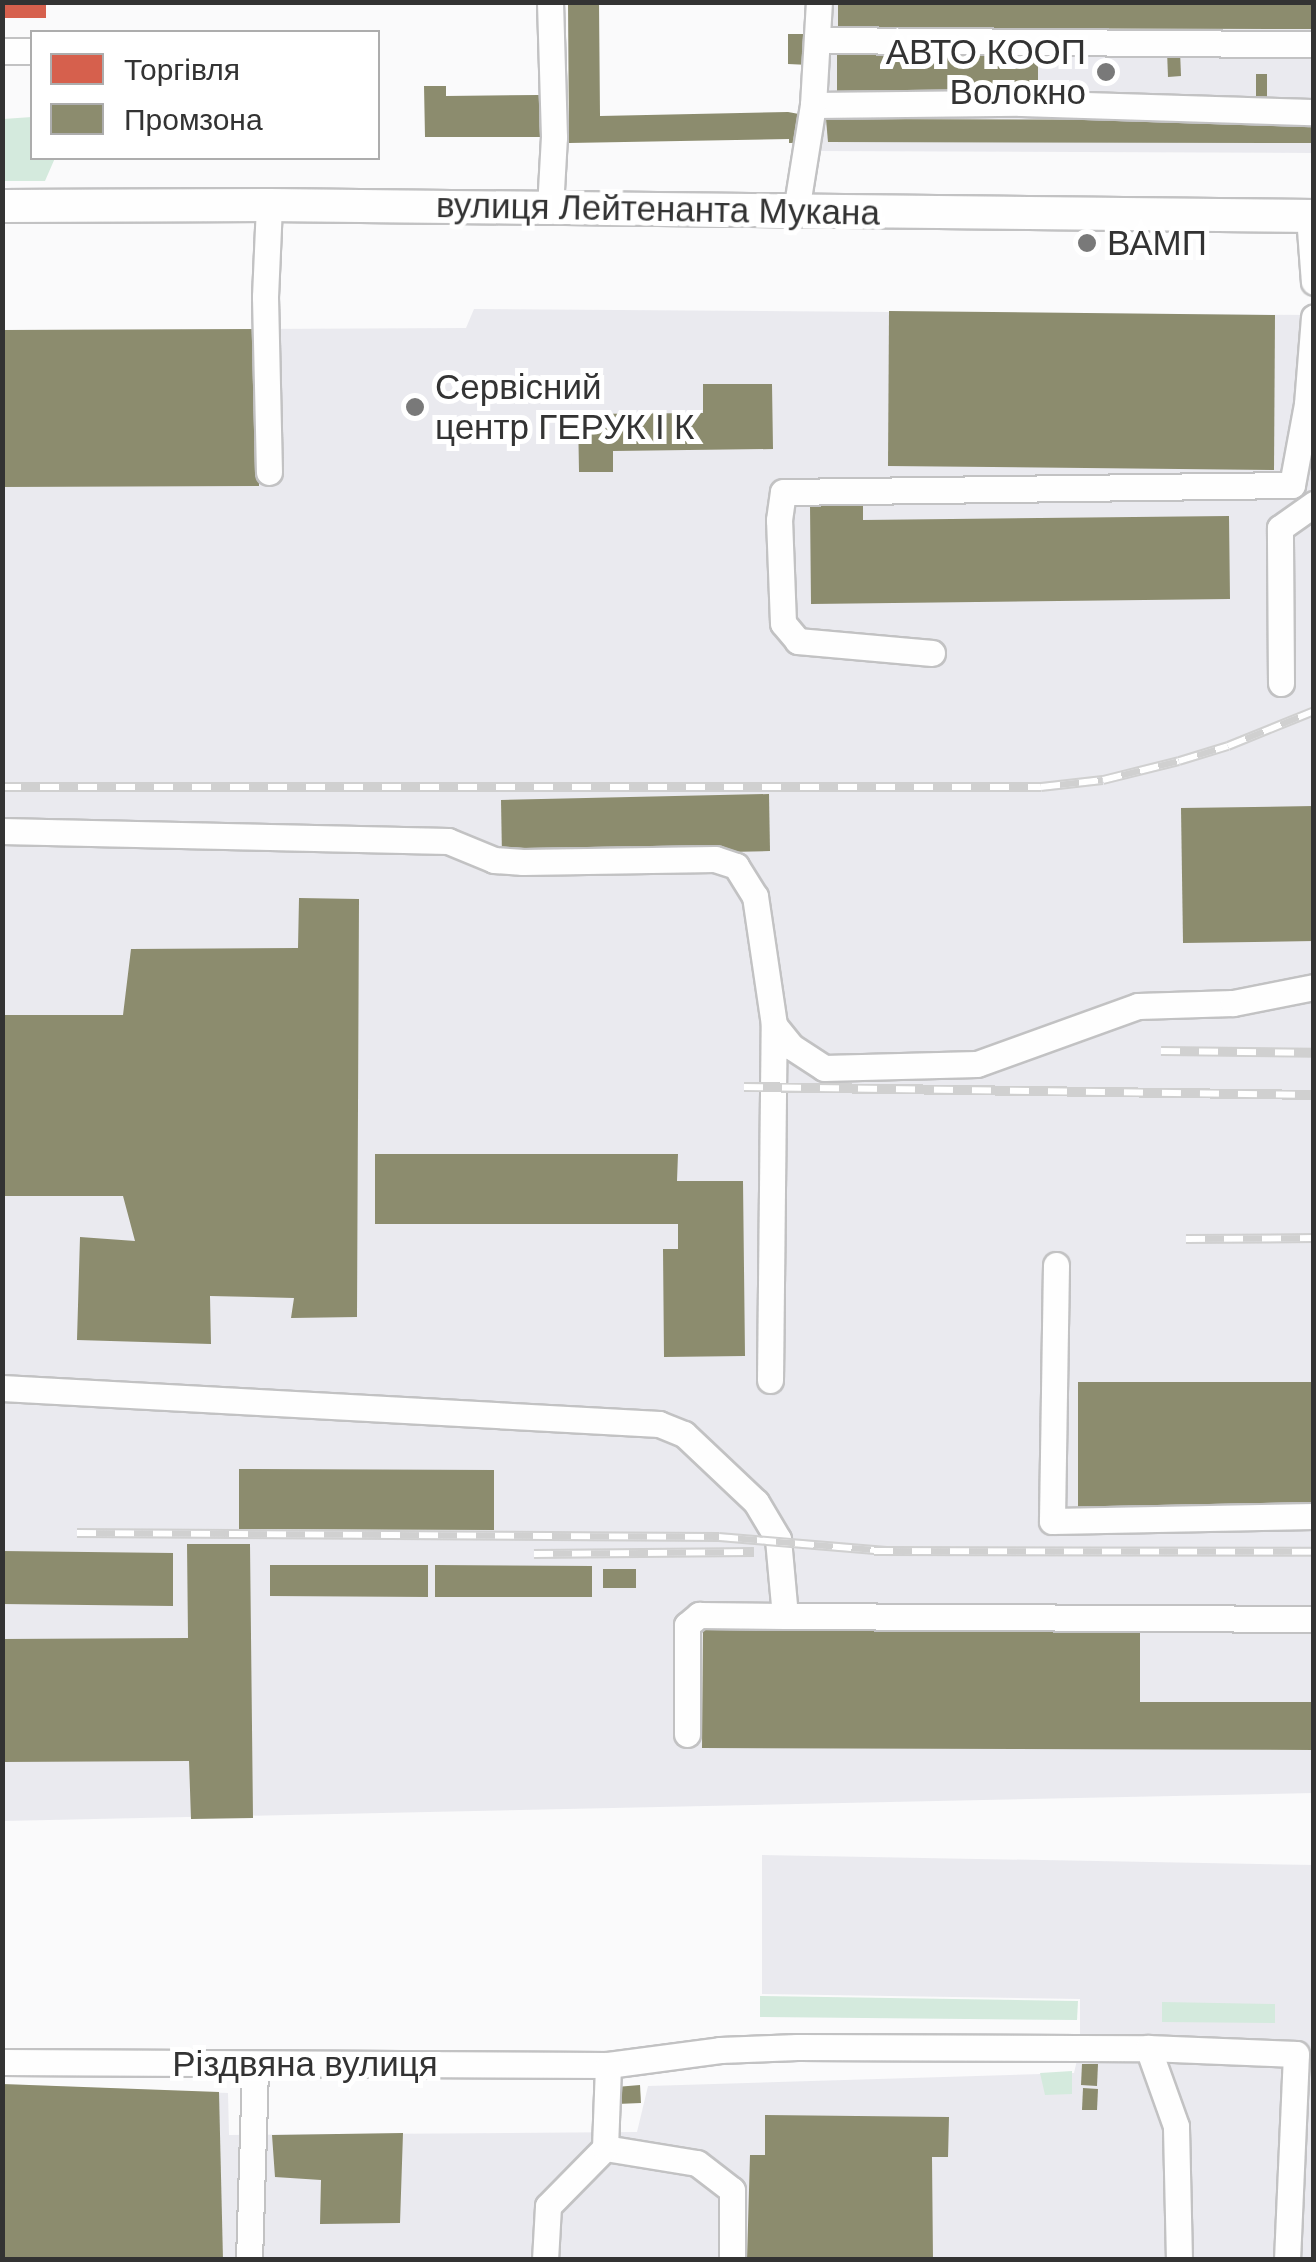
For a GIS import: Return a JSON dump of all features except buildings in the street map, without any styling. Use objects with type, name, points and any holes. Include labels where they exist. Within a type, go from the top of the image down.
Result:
[{"type":"main road","name":"вулиця Лейтенанта Мукана","points":[[2,206],[269,205],[1311,216]]},
{"type":"street","points":[[550,2],[554,137],[550,208]]},
{"type":"street","points":[[796,211],[813,106],[819,2]]},
{"type":"street","points":[[819,40],[1314,44]]},
{"type":"street","points":[[2,52],[30,50]]},
{"type":"street","points":[[813,106],[1022,103],[1314,112]]},
{"type":"street","points":[[269,205],[264,297],[270,472]]},
{"type":"street","points":[[1311,216],[1314,282]]},
{"type":"street","points":[[932,654],[798,641],[782,623],[778,520],[784,492],[1292,485],[1306,404],[1314,316]]},
{"type":"street","points":[[1281,683],[1280,528],[1314,504]]},
{"type":"street","points":[[2,831],[448,841],[494,860],[715,858],[736,866],[756,896],[774,1025],[770,1380]]},
{"type":"street","points":[[774,1025],[792,1047],[824,1068],[977,1064],[1138,1006],[1233,1003],[1314,987]]},
{"type":"street","points":[[1056,1265],[1052,1520],[1314,1516]]},
{"type":"street","points":[[2,1388],[659,1424],[684,1434],[756,1502],[778,1539],[785,1616]]},
{"type":"street","points":[[687,1734],[687,1626],[700,1615],[1314,1619]]},
{"type":"street","name":"Різдвяна вулиця","points":[[2,2062],[608,2065],[720,2050],[778,2048],[1148,2048],[1305,2054]]},
{"type":"street","points":[[1148,2048],[1176,2126],[1179,2260]]},
{"type":"street","points":[[1287,2260],[1305,2054]]},
{"type":"street","points":[[249,2260],[256,2064]]},
{"type":"street","points":[[545,2260],[548,2206],[605,2148],[608,2065]]},
{"type":"street","points":[[605,2148],[697,2163],[732,2190],[732,2260]]},
{"type":"shaded area","points":[[814,3],[1313,3],[1313,153],[814,151]]},
{"type":"shaded area","points":[[474,309],[1313,315],[1313,1793],[3,1821],[2,330],[466,328]]},
{"type":"shaded area","points":[[762,1855],[1313,1865],[1313,2259],[3,2260],[3,2084],[228,2093],[229,2135],[637,2132],[648,2086],[1074,2073],[1080,2047],[1080,1999],[762,1994]]},
{"type":"green space","points":[[30,117],[30,160],[54,160],[45,181],[3,181],[3,119]]},
{"type":"green space","points":[[760,1996],[1078,2001],[1077,2020],[760,2017]]},
{"type":"green space","points":[[1162,2002],[1275,2004],[1275,2023],[1162,2022]]},
{"type":"green space","points":[[1072,2071],[1072,2094],[1045,2095],[1040,2073]]},
{"type":"railway","points":[[2,787],[1041,787],[1103,780],[1179,761],[1314,711]]},
{"type":"railway","points":[[1161,1051],[1314,1053]]},
{"type":"railway","points":[[744,1087],[1314,1095]]},
{"type":"railway","points":[[1186,1239],[1314,1238]]},
{"type":"railway","points":[[77,1533],[719,1537],[886,1551]]},
{"type":"railway","points":[[874,1551],[1314,1552]]},
{"type":"railway","points":[[534,1554],[754,1552]]},
{"type":"place","name":"АВТО КООП Волокно","points":[[1106,72]]},
{"type":"place","name":"ВАМП","points":[[1087,243]]},
{"type":"place","name":"Сервісний центр ГЕРУК І К","points":[[415,407]]}]
